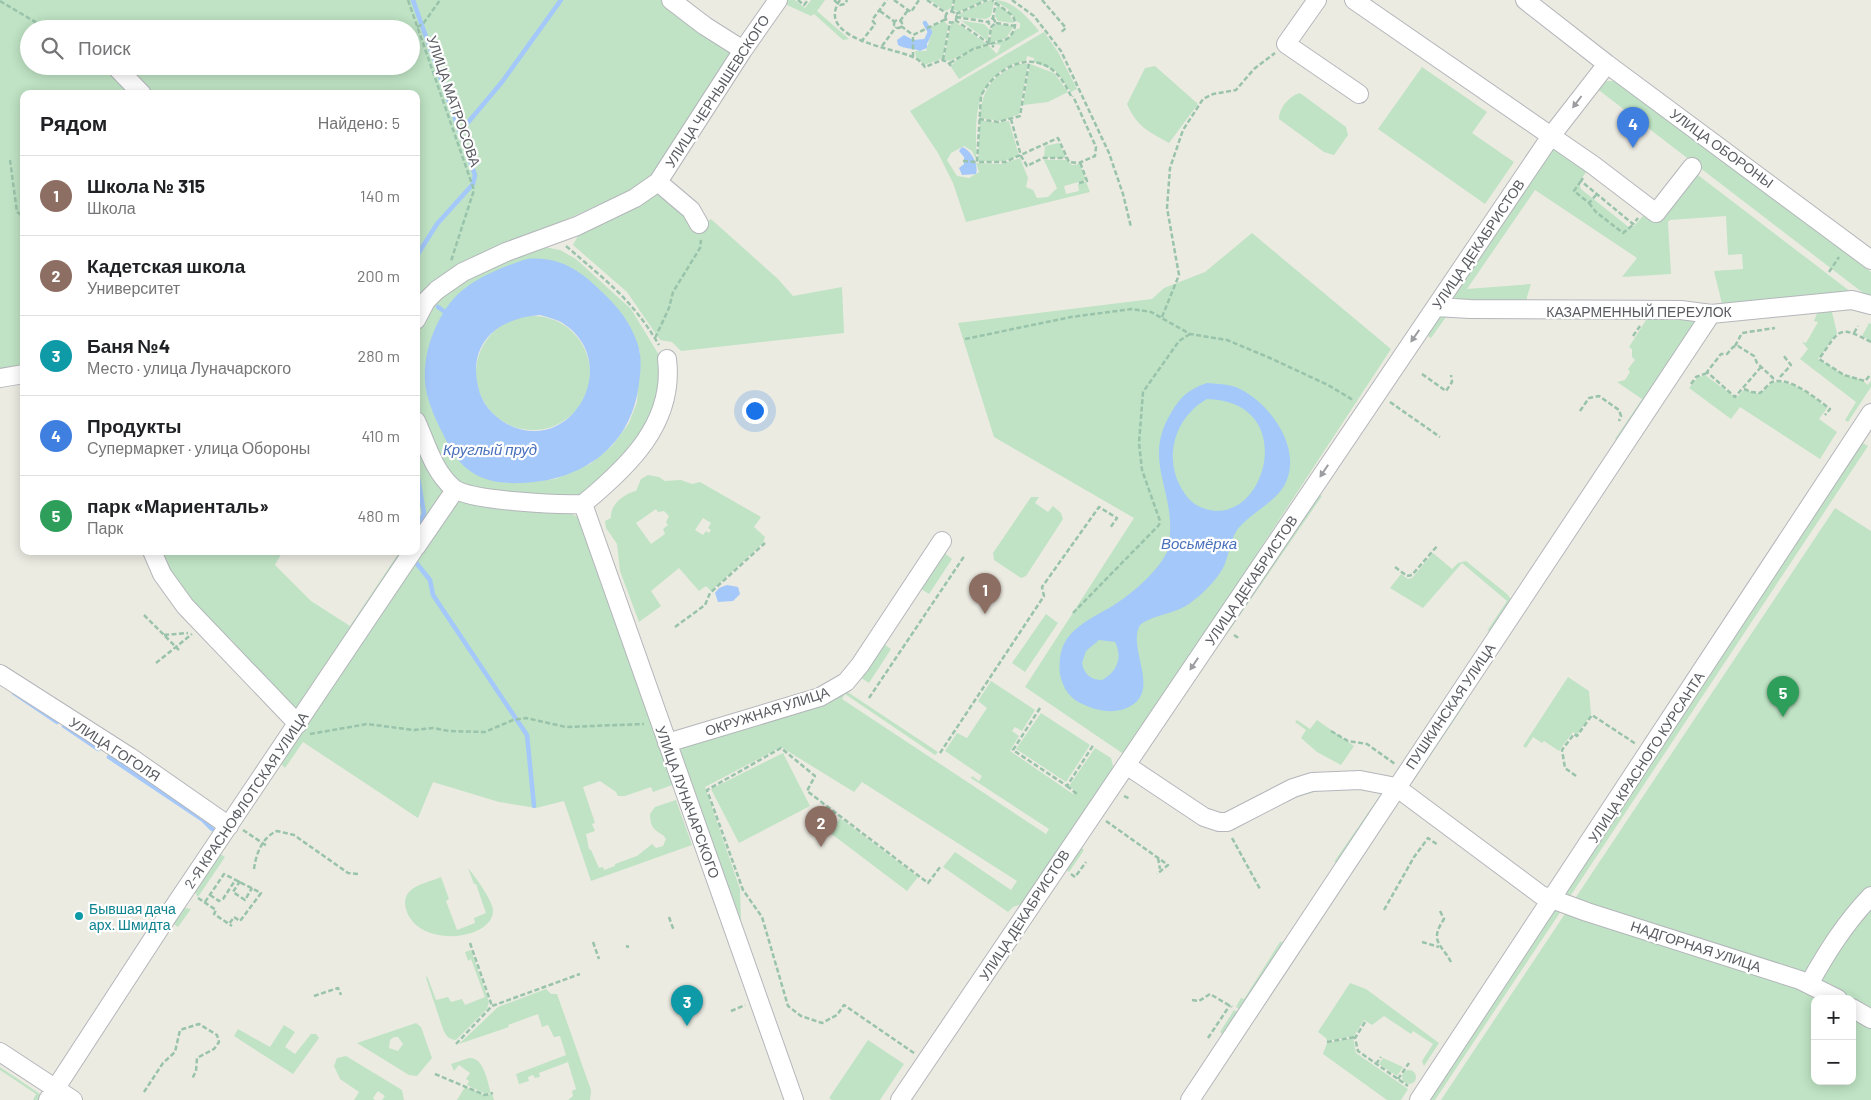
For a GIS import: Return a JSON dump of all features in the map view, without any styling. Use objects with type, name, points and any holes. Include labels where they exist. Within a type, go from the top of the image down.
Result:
[{"type":"street","points":[[671,0],[705,26],[743,50]]},
{"type":"street","name":"УЛИЦА ЧЕРНЫШЕВСКОГО","points":[[658,182],[743,50],[778,0]]},
{"type":"street","points":[[1317,0],[1286,44],[1359,94]]},
{"type":"street","points":[[1354,0],[1551,136],[1656,213],[1692,167]]},
{"type":"street","name":"УЛИЦА ОБОРОНЫ","points":[[1525,0],[1607,64],[1871,260]]},
{"type":"street","name":"УЛИЦА ДЕКАБРИСТОВ","points":[[900,1100],[1551,136],[1607,64]]},
{"type":"street","points":[[124,75],[138,90]]},
{"type":"street","points":[[420,312],[426,301],[449,281],[506,252],[557,234],[635,198],[658,182],[691,210],[699,224]]},
{"type":"street","name":"КАЗАРМЕННЫЙ ПЕРЕУЛОК","points":[[1436,307],[1470,309],[1681,310],[1711,314],[1852,300],[1871,305]]},
{"type":"street","name":"ПУШКИНСКАЯ УЛИЦА","points":[[1190,1100],[1711,314]]},
{"type":"street","points":[[420,430],[433,461],[443,477],[455,490],[518,501],[583,504],[623,468],[643,444],[656,424],[667,396],[667,359]]},
{"type":"street","points":[[0,378],[20,375]]},
{"type":"street","name":"УЛИЦА КРАСНОГО КУРСАНТА","points":[[1414,1093],[1552,899],[1871,413]]},
{"type":"street","points":[[420,541],[455,490]]},
{"type":"street","name":"УЛИЦА ЛУНАЧАРСКОГО","points":[[583,504],[794,1100]]},
{"type":"street","name":"ОКРУЖНАЯ УЛИЦА","points":[[667,743],[820,697],[835,689],[860,666],[942,541]]},
{"type":"street","points":[[154,555],[162,574],[185,606],[295,729]]},
{"type":"street","name":"2-Я КРАСНОФЛОТСКАЯ УЛИЦА","points":[[52,1094],[236,828],[295,729],[411,555]]},
{"type":"street","name":"УЛИЦА ГОГОЛЯ","points":[[0,674],[130,757],[236,828]]},
{"type":"street","points":[[1126,765],[1204,817],[1223,822],[1241,816],[1293,788],[1312,782],[1360,780],[1396,787]]},
{"type":"street","name":"НАДГОРНАЯ УЛИЦА","points":[[1396,787],[1541,895],[1809,984],[1830,995]]},
{"type":"street","points":[[1809,984],[1832,944],[1852,916],[1871,896]]},
{"type":"street","points":[[1856,1010],[1871,1019]]},
{"type":"street","points":[[0,1052],[52,1094],[73,1100]]},
{"type":"path","name":"УЛИЦА МАТРОСОВА","points":[[408,0],[415,20]]},
{"type":"path","points":[[420,26],[424,24],[440,0]]},
{"type":"path","points":[[798,0],[804,4],[808,0]]},
{"type":"path","points":[[834,0],[837,4],[844,5],[847,0]]},
{"type":"path","points":[[847,0],[841,0],[837,4],[835,11],[839,25],[861,42],[871,46],[882,46],[892,52],[913,57],[925,67],[938,60],[943,60],[951,65],[973,49],[1007,39],[1015,26]]},
{"type":"path","points":[[861,42],[875,24],[872,20],[887,0]]},
{"type":"path","points":[[894,0],[910,12],[919,0]]},
{"type":"path","points":[[927,0],[946,14]]},
{"type":"path","points":[[954,0],[952,12],[956,17],[994,47]]},
{"type":"path","points":[[943,60],[950,22],[987,0]]},
{"type":"path","points":[[992,0],[1010,12],[1015,26]]},
{"type":"path","points":[[1012,0],[1034,16],[1061,51],[1109,153],[1124,194],[1131,227]]},
{"type":"path","points":[[1042,0],[1066,28],[1060,33]]},
{"type":"path","points":[[0,1],[32,20]]},
{"type":"path","points":[[956,17],[988,22],[993,18],[996,2]]},
{"type":"path","points":[[895,22],[900,21],[908,10]]},
{"type":"path","points":[[879,11],[895,22],[896,27]]},
{"type":"path","points":[[946,14],[952,12]]},
{"type":"path","points":[[946,14],[946,19]]},
{"type":"path","points":[[993,18],[996,23]]},
{"type":"path","points":[[946,19],[950,22]]},
{"type":"path","points":[[913,36],[946,19]]},
{"type":"path","points":[[900,21],[901,26],[913,36],[913,57]]},
{"type":"path","points":[[988,22],[991,27],[989,44]]},
{"type":"path","points":[[991,27],[996,23],[1015,26]]},
{"type":"path","points":[[882,46],[896,27],[901,26]]},
{"type":"path","name":"УЛИЦА МАТРОСОВА","points":[[420,33],[474,190],[447,275],[449,281]]},
{"type":"path","points":[[1162,317],[1179,275],[1167,208],[1170,168],[1183,130],[1203,99],[1213,94],[1236,90],[1254,69],[1286,44]]},
{"type":"path","points":[[979,119],[998,122],[1020,116],[1030,63]]},
{"type":"path","points":[[963,162],[976,162],[1005,162],[1058,138],[1069,162],[1080,162],[1095,156],[1096,147],[1072,96],[1055,72],[1030,63],[1012,65],[985,87],[981,96],[976,162]]},
{"type":"path","points":[[1011,119],[1021,156],[1027,166],[1043,158],[1068,158]]},
{"type":"path","points":[[10,160],[17,212],[20,214]]},
{"type":"path","points":[[1078,183],[1087,181],[1080,162]]},
{"type":"path","points":[[1589,203],[1610,178]]},
{"type":"path","points":[[1581,181],[1574,192],[1589,203],[1596,212],[1623,233],[1633,224]]},
{"type":"path","points":[[655,338],[669,308],[673,292],[700,248],[699,224]]},
{"type":"path","points":[[557,234],[561,242],[609,282],[637,309],[667,359]]},
{"type":"path","points":[[1829,272],[1842,251]]},
{"type":"path","points":[[965,339],[1071,317],[1132,309],[1151,312],[1190,334],[1227,340],[1270,358],[1328,385],[1366,409]]},
{"type":"path","points":[[1633,336],[1644,320]]},
{"type":"path","points":[[1854,333],[1858,326]]},
{"type":"path","points":[[1708,373],[1708,369],[1721,354],[1727,354],[1735,346],[1742,333],[1774,328]]},
{"type":"path","points":[[1871,342],[1844,330],[1837,334],[1819,359],[1844,375],[1865,381],[1871,374]]},
{"type":"path","points":[[1073,613],[1159,525],[1160,521],[1142,470],[1140,442],[1143,392],[1180,341],[1190,334]]},
{"type":"path","points":[[1735,346],[1750,352],[1761,367],[1773,378],[1803,388],[1830,408],[1825,415]]},
{"type":"path","points":[[1744,388],[1760,393],[1772,382],[1779,379],[1791,365],[1783,355]]},
{"type":"path","points":[[1708,373],[1735,397],[1761,367]]},
{"type":"path","points":[[1690,384],[1696,377],[1708,373]]},
{"type":"path","points":[[1422,374],[1446,391],[1452,382],[1451,375]]},
{"type":"path","points":[[1772,382],[1773,378]]},
{"type":"path","points":[[1580,412],[1590,398],[1599,396],[1621,413],[1616,427]]},
{"type":"path","points":[[1387,400],[1440,437]]},
{"type":"path","points":[[940,753],[1044,596],[1042,586],[1098,507],[1117,518],[1110,528]]},
{"type":"path","points":[[675,627],[705,605],[710,593],[765,543]]},
{"type":"path","points":[[1396,567],[1407,576],[1412,575],[1438,545]]},
{"type":"path","points":[[869,698],[965,555]]},
{"type":"path","points":[[144,615],[179,650]]},
{"type":"path","points":[[156,662],[193,632],[164,635]]},
{"type":"path","points":[[1040,708],[1013,750],[1077,794]]},
{"type":"path","points":[[1576,776],[1565,768],[1562,750],[1574,734],[1577,736],[1592,715],[1636,744]]},
{"type":"path","points":[[295,729],[307,734],[367,724],[414,730],[433,728],[449,731],[485,732],[519,718],[566,727],[660,724]]},
{"type":"path","points":[[1331,730],[1348,741],[1367,744],[1392,763],[1399,765]]},
{"type":"path","points":[[1067,786],[1094,744]]},
{"type":"path","points":[[926,1062],[844,1005],[837,1015],[822,1022],[801,1016],[788,1006],[762,917],[743,890],[707,790],[781,748],[815,776],[807,791],[928,884],[941,866]]},
{"type":"path","points":[[1104,821],[1110,822],[1168,865],[1160,869],[1157,874]]},
{"type":"path","points":[[1223,822],[1260,889]]},
{"type":"path","points":[[236,828],[267,846]]},
{"type":"path","points":[[254,869],[255,858],[263,843],[273,832],[285,831],[294,835],[348,872],[358,874]]},
{"type":"path","points":[[1384,910],[1414,857],[1428,838],[1438,845]]},
{"type":"path","points":[[1158,858],[1160,869]]},
{"type":"path","points":[[1068,873],[1075,877],[1086,862]]},
{"type":"path","points":[[198,898],[204,902],[216,910],[214,914],[231,925],[234,917],[240,922],[261,893],[224,874],[204,902]]},
{"type":"path","points":[[210,895],[219,901],[223,899],[236,879]]},
{"type":"path","points":[[240,882],[233,892],[245,900],[252,888]]},
{"type":"path","points":[[1440,910],[1444,920],[1437,933],[1440,948],[1451,962]]},
{"type":"path","points":[[669,916],[674,931]]},
{"type":"path","points":[[593,942],[599,959]]},
{"type":"path","points":[[1422,942],[1440,948]]},
{"type":"path","points":[[470,943],[492,1006]]},
{"type":"path","points":[[456,1044],[492,1006],[580,974]]},
{"type":"path","points":[[314,996],[338,988],[341,995]]},
{"type":"path","points":[[1192,1000],[1199,1001],[1210,994],[1235,1008]]},
{"type":"path","points":[[1208,1038],[1230,1005]]},
{"type":"path","points":[[1365,1022],[1355,1037],[1358,1051],[1398,1079],[1414,1093]]},
{"type":"path","points":[[144,1092],[163,1063],[174,1052],[180,1030],[199,1024],[217,1035],[219,1042],[214,1049],[197,1058],[196,1071],[192,1079]]},
{"type":"path","points":[[1327,1042],[1355,1037]]},
{"type":"path","points":[[1376,1064],[1381,1056]]},
{"type":"path","points":[[1398,1079],[1409,1063]]},
{"type":"path","points":[[435,1074],[485,1094],[493,1093]]},
{"type":"green space","points":[[0,0],[664,0],[735,53],[652,181],[447,273],[421,294],[420,90],[20,90],[20,371],[0,374]]},
{"type":"green space","points":[[787,0],[795,0],[805,8],[811,0],[825,0],[817,11],[849,39],[843,40],[814,14],[811,16],[787,5]]},
{"type":"green space","points":[[930,0],[953,0],[951,8],[945,11]]},
{"type":"green space","points":[[955,0],[985,0],[958,12],[953,9]]},
{"type":"green space","points":[[990,0],[994,2],[991,16],[986,19],[959,17],[959,14]]},
{"type":"green space","points":[[994,0],[1013,6],[1039,31],[959,79],[951,67],[957,59],[988,45],[997,54],[1001,45],[992,44],[1008,39],[1015,30],[1020,28],[1020,23],[1016,21],[1008,9]]},
{"type":"green space","points":[[997,4],[1009,13],[1014,23],[998,21],[995,16]]},
{"type":"green space","points":[[959,19],[984,24],[989,29],[988,41]]},
{"type":"green space","points":[[944,21],[948,25],[943,58],[924,65],[916,57],[915,51],[926,51],[931,35],[930,27]]},
{"type":"green space","points":[[955,22],[987,44],[949,61],[944,59],[951,23]]},
{"type":"green space","points":[[997,24],[1014,26],[1006,38],[990,43],[992,28]]},
{"type":"green space","points":[[1044,32],[1058,52],[1077,89],[1071,92],[1056,71],[1034,62],[1034,58],[1027,56],[1026,61],[1007,67],[991,80],[980,100],[976,123],[976,160],[972,151],[964,146],[951,153],[947,160],[957,176],[969,178],[979,172],[976,163],[1001,164],[1020,158],[1028,178],[1026,187],[1033,190],[1037,198],[1048,197],[1057,188],[1044,160],[1067,160],[1072,165],[1080,164],[1086,180],[1064,186],[1066,194],[1079,191],[1078,184],[1086,182],[1090,192],[966,222],[953,183],[938,153],[910,111]]},
{"type":"green space","points":[[1018,64],[1028,64],[1019,114],[1002,121],[980,118],[983,99],[990,85],[1001,74]]},
{"type":"green space","points":[[1030,64],[1054,73],[1068,92],[1048,102],[1023,105]]},
{"type":"green space","points":[[1155,66],[1198,104],[1169,143],[1139,123],[1127,104],[1145,68]]},
{"type":"green space","points":[[1422,67],[1487,112],[1472,133],[1514,162],[1485,204],[1378,129]]},
{"type":"green space","points":[[1603,81],[1616,81],[1871,272],[1871,299],[1596,88]]},
{"type":"green space","points":[[1300,93],[1346,127],[1348,135],[1334,155],[1324,152],[1279,119],[1285,103]]},
{"type":"green space","points":[[980,120],[997,123],[1009,121],[1019,156],[1003,161],[978,161]]},
{"type":"green space","points":[[1059,143],[1066,158],[1044,157],[1045,146]]},
{"type":"green space","points":[[1554,145],[1587,171],[1579,182],[1581,189],[1631,229],[1644,215],[1655,222],[1694,172],[1851,292],[1723,308],[1714,271],[1743,269],[1742,254],[1728,255],[1726,216],[1670,220],[1668,222],[1671,274],[1622,277],[1637,258],[1535,190],[1467,289],[1531,284],[1527,297],[1527,306],[1459,303],[1453,296]]},
{"type":"green space","points":[[663,190],[698,229],[711,219],[778,279],[793,296],[842,287],[844,333],[681,351],[672,342],[660,340],[627,292],[573,245],[581,230]]},
{"type":"green space","points":[[1252,233],[1391,349],[1125,755],[1025,687],[1134,518],[994,437],[958,323],[1152,299],[1164,288],[1205,272]]},
{"type":"green space","points":[[539,246],[560,250],[576,259],[631,309],[659,355],[663,383],[646,433],[596,486],[575,500],[497,492],[460,484],[449,475],[420,417],[420,330],[429,307],[464,278]],"holes":[[[527,259],[631,329],[640,352],[637,402],[629,423],[612,446],[590,464],[555,479],[511,483],[494,481],[457,458],[435,416],[468,286]]]},
{"type":"green space","points":[[1847,304],[1863,309],[1860,313],[1853,308],[1831,308],[1837,333],[1818,359],[1844,375],[1862,380],[1868,385],[1871,381],[1871,387],[1848,422],[1845,420],[1856,402],[1800,359],[1808,349],[1802,342],[1806,343],[1818,322],[1814,321],[1818,311],[1718,322],[1706,339],[1716,320]]},
{"type":"green space","points":[[1437,313],[1494,317],[1446,317],[1431,338],[1423,333]]},
{"type":"green space","points":[[1646,313],[1693,319],[1695,325],[1617,440],[1615,439],[1642,399],[1617,382],[1625,380],[1630,372],[1628,369],[1635,360],[1632,357],[1632,349],[1629,347],[1646,320]]},
{"type":"green space","points":[[533,316],[555,320],[574,332],[586,351],[590,373],[586,395],[574,414],[555,426],[533,430],[511,426],[492,414],[480,395],[476,373],[480,351],[492,332],[511,320]]},
{"type":"green space","points":[[1869,323],[1871,324],[1871,341],[1862,336]]},
{"type":"green space","points":[[1705,375],[1736,398],[1744,390],[1760,394],[1772,383],[1779,382],[1794,386],[1809,394],[1827,408],[1819,419],[1837,432],[1820,459],[1740,407],[1731,419],[1689,388],[1697,378]]},
{"type":"green space","points":[[1861,442],[1868,446],[1567,901],[1561,899]]},
{"type":"green space","points":[[420,444],[444,494],[420,533]]},
{"type":"green space","points":[[648,475],[659,477],[665,481],[681,480],[692,484],[700,482],[761,517],[754,527],[765,537],[763,543],[711,591],[706,586],[699,591],[679,568],[651,591],[661,606],[639,622],[620,571],[617,544],[606,528],[605,521],[611,518],[613,508],[619,500],[636,491],[641,479]],"holes":[[[656,509],[658,512],[664,511],[669,516],[666,522],[668,525],[663,529],[665,534],[651,544],[636,523]],[[703,518],[711,523],[708,528],[711,530],[709,533],[706,531],[703,535],[695,530]]]},
{"type":"green space","points":[[1315,493],[1322,496],[1227,634],[1223,630]]},
{"type":"green space","points":[[1031,497],[1039,497],[1035,503],[1048,512],[1053,506],[1061,513],[1063,519],[1026,576],[1021,578],[994,560],[993,553]]},
{"type":"green space","points":[[463,500],[568,512],[578,517],[675,784],[653,792],[651,787],[625,796],[618,796],[616,792],[600,781],[583,787],[595,823],[592,824],[595,831],[586,834],[589,849],[599,868],[603,867],[604,870],[637,856],[652,844],[656,848],[663,846],[666,839],[653,828],[650,814],[655,807],[676,800],[692,845],[591,881],[564,801],[536,808],[499,802],[433,782],[418,818],[303,742],[285,768],[281,764],[337,677],[454,505]]},
{"type":"green space","points":[[1835,508],[1871,531],[1871,1100],[1441,1100]]},
{"type":"green space","points":[[942,551],[952,559],[929,594],[918,587]]},
{"type":"green space","points":[[1433,553],[1452,569],[1458,563],[1466,561],[1507,594],[1512,600],[1498,627],[1487,631],[1507,601],[1462,563],[1423,608],[1390,588],[1401,574],[1408,579],[1412,578]]},
{"type":"green space","points":[[158,555],[281,555],[275,565],[311,601],[350,626],[397,555],[406,555],[310,702],[293,713],[264,682],[231,639],[224,641],[212,628]]},
{"type":"green space","points":[[1046,614],[1058,623],[1025,672],[1012,663]]},
{"type":"green space","points":[[881,642],[891,649],[869,683],[858,676]]},
{"type":"green space","points":[[1568,677],[1589,691],[1591,714],[1577,735],[1573,732],[1559,751],[1544,741],[1542,743],[1533,737],[1526,748],[1523,746]]},
{"type":"green space","points":[[991,681],[1035,710],[1022,731],[1015,727],[1012,731],[1019,736],[1010,751],[1073,794],[1075,791],[1069,786],[1095,748],[1111,758],[1113,766],[1111,775],[1024,903],[1013,907],[1008,912],[943,867],[955,852],[1011,890],[1017,881],[862,782],[854,792],[781,747],[705,787],[740,889],[741,921],[683,762],[680,752],[683,745],[843,689],[938,752],[935,755],[845,694],[842,699],[1046,834],[1049,829],[971,778],[972,776],[979,781],[982,776],[945,751],[957,733],[967,738],[987,708],[978,701]]},
{"type":"green space","points":[[1460,700],[1465,704],[1410,786],[1444,812],[1408,791],[1408,780]]},
{"type":"green space","points":[[1041,713],[1090,745],[1066,782],[1016,749]]},
{"type":"green space","points":[[1297,720],[1310,729],[1317,720],[1354,746],[1341,765],[1317,752],[1301,738],[1306,730],[1295,722]]},
{"type":"green space","points":[[783,753],[810,806],[739,843],[711,789]]},
{"type":"green space","points":[[1328,783],[1386,793],[1342,863],[1334,862],[1381,794],[1360,790],[1322,790],[1287,801],[1234,830],[1230,824],[1257,808]]},
{"type":"green space","points":[[840,818],[918,877],[907,891],[829,832]]},
{"type":"green space","points":[[1079,846],[1084,850],[1069,872],[1062,867]]},
{"type":"green space","points":[[217,852],[225,857],[198,897],[192,888]]},
{"type":"green space","points":[[468,868],[483,888],[493,910],[490,920],[481,929],[469,934],[439,935],[424,930],[413,922],[405,907],[407,895],[417,886],[441,877],[449,899],[446,901],[457,930],[475,923],[474,918],[486,913]]},
{"type":"green space","points":[[1556,906],[1563,908],[1435,1100],[1428,1100]]},
{"type":"green space","points":[[180,907],[191,909],[178,927],[171,922]]},
{"type":"green space","points":[[1290,941],[1243,1012],[1236,1007],[1241,998],[1244,999],[1280,942]]},
{"type":"green space","points":[[471,950],[489,1002],[487,1009],[456,1040],[453,1040],[445,1034],[426,978],[427,976],[436,1000],[448,997],[451,1002],[462,999],[465,1005],[485,997],[471,959],[468,961],[465,952]]},
{"type":"green space","points":[[1350,983],[1366,989],[1439,1043],[1424,1066],[1422,1061],[1433,1044],[1413,1031],[1411,1034],[1384,1016],[1372,1025],[1364,1020],[1354,1036],[1327,1041],[1318,1032]]},
{"type":"green space","points":[[546,989],[551,994],[557,994],[591,1090],[590,1100],[568,1100],[573,1096],[572,1091],[576,1089],[568,1062],[539,1073],[540,1077],[535,1078],[533,1075],[528,1077],[529,1081],[519,1084],[516,1074],[566,1055],[560,1036],[554,1037],[548,1025],[542,1027],[538,1014],[508,1025],[509,1027],[459,1044],[498,1007]]},
{"type":"green space","points":[[1234,1010],[1241,1014],[1224,1036],[1220,1032]]},
{"type":"green space","points":[[416,1023],[421,1027],[432,1058],[417,1076],[409,1075],[357,1043]],"holes":[[[398,1037],[403,1044],[398,1051],[389,1048],[390,1040]]]},
{"type":"green space","points":[[284,1025],[295,1032],[285,1047],[295,1054],[311,1034],[316,1034],[319,1038],[293,1074],[234,1036],[238,1029],[270,1047]]},
{"type":"green space","points":[[1353,1038],[1356,1053],[1408,1089],[1401,1100],[1387,1100],[1323,1054],[1327,1043]]},
{"type":"green space","points":[[868,1040],[904,1064],[880,1100],[832,1100],[829,1098]]},
{"type":"green space","points":[[346,1056],[402,1090],[404,1100],[382,1100],[385,1096],[378,1091],[373,1098],[375,1100],[354,1100],[359,1092],[340,1079],[334,1066],[337,1058]]},
{"type":"green space","points":[[469,1058],[478,1061],[481,1065],[491,1093],[486,1094],[467,1085],[469,1081],[466,1079],[470,1073],[459,1065],[454,1071],[451,1064]]},
{"type":"green space","points":[[1383,1058],[1403,1067],[1397,1076],[1379,1064]]},
{"type":"green space","points":[[0,1067],[43,1096],[42,1100],[33,1100],[36,1094],[0,1070]]},
{"type":"green space","points":[[1409,1070],[1414,1072],[1416,1077],[1414,1082],[1409,1084],[1404,1082],[1402,1077],[1404,1072]]},
{"type":"green space","points":[[465,1087],[485,1095],[492,1094],[494,1100],[457,1100]]},
{"type":"water","points":[[904,35],[913,40],[924,39],[927,43],[927,48],[920,51],[898,45],[897,40]]},
{"type":"water","points":[[962,147],[974,158],[976,174],[962,175],[959,168],[964,164],[964,157],[959,151]]},
{"type":"water","name":"Круглый пруд","points":[[527,259],[550,260],[569,267],[595,285],[619,309],[631,328],[640,352],[639,383],[634,405],[626,425],[615,442],[601,456],[584,467],[544,481],[521,483],[495,482],[480,477],[466,468],[450,448],[430,404],[425,380],[425,365],[428,349],[439,319],[457,295],[481,278]],"holes":[[[540,315],[561,322],[580,339],[589,359],[589,380],[582,400],[570,417],[552,428],[531,431],[507,424],[492,413],[482,398],[476,370],[482,345],[490,335],[512,321]]]},
{"type":"water","name":"Восьмёрка","points":[[1207,383],[1236,387],[1252,396],[1263,406],[1282,430],[1290,458],[1289,472],[1284,486],[1279,492],[1237,530],[1224,566],[1207,589],[1180,609],[1145,621],[1140,625],[1137,635],[1137,646],[1143,683],[1142,693],[1136,702],[1124,709],[1115,711],[1092,708],[1069,695],[1065,688],[1059,668],[1063,647],[1073,631],[1138,587],[1152,574],[1167,552],[1170,517],[1161,473],[1159,445],[1163,429],[1174,407],[1186,394]],"holes":[[[1207,399],[1236,405],[1254,419],[1263,438],[1264,460],[1258,481],[1247,498],[1230,509],[1210,510],[1193,502],[1187,497],[1178,482],[1174,468],[1173,455],[1179,429],[1195,407]],[[1099,640],[1115,642],[1118,654],[1115,669],[1102,680],[1089,676],[1084,670],[1082,663],[1086,651]]]},
{"type":"water","points":[[727,585],[738,587],[740,594],[733,601],[718,602],[715,593],[719,588]]},
{"type":"waterway","points":[[413,0],[475,175],[473,184],[437,224],[420,251]]},
{"type":"waterway","points":[[460,132],[502,82],[561,0]]},
{"type":"waterway","points":[[925,23],[930,32],[926,41]]},
{"type":"waterway","points":[[438,307],[445,312]]},
{"type":"waterway","points":[[420,490],[424,513],[420,524]]},
{"type":"waterway","points":[[414,560],[430,580],[433,595],[527,735],[534,806]]},
{"type":"waterway","points":[[14,693],[57,722]]},
{"type":"waterway","points":[[64,726],[98,749]]},
{"type":"waterway","points":[[109,757],[203,820],[212,829]]},
{"type":"place","name":"Продукты","points":[[1633,148]]},
{"type":"place","name":"Школа № 315","points":[[985,614]]},
{"type":"place","name":"парк «Мариенталь»","points":[[1783,717]]},
{"type":"place","name":"Кадетская школа","points":[[821,847]]},
{"type":"place","name":"Бывшая дача арх. Шмидта","points":[[79,916]]},
{"type":"place","name":"Баня №4","points":[[687,1026]]}]
